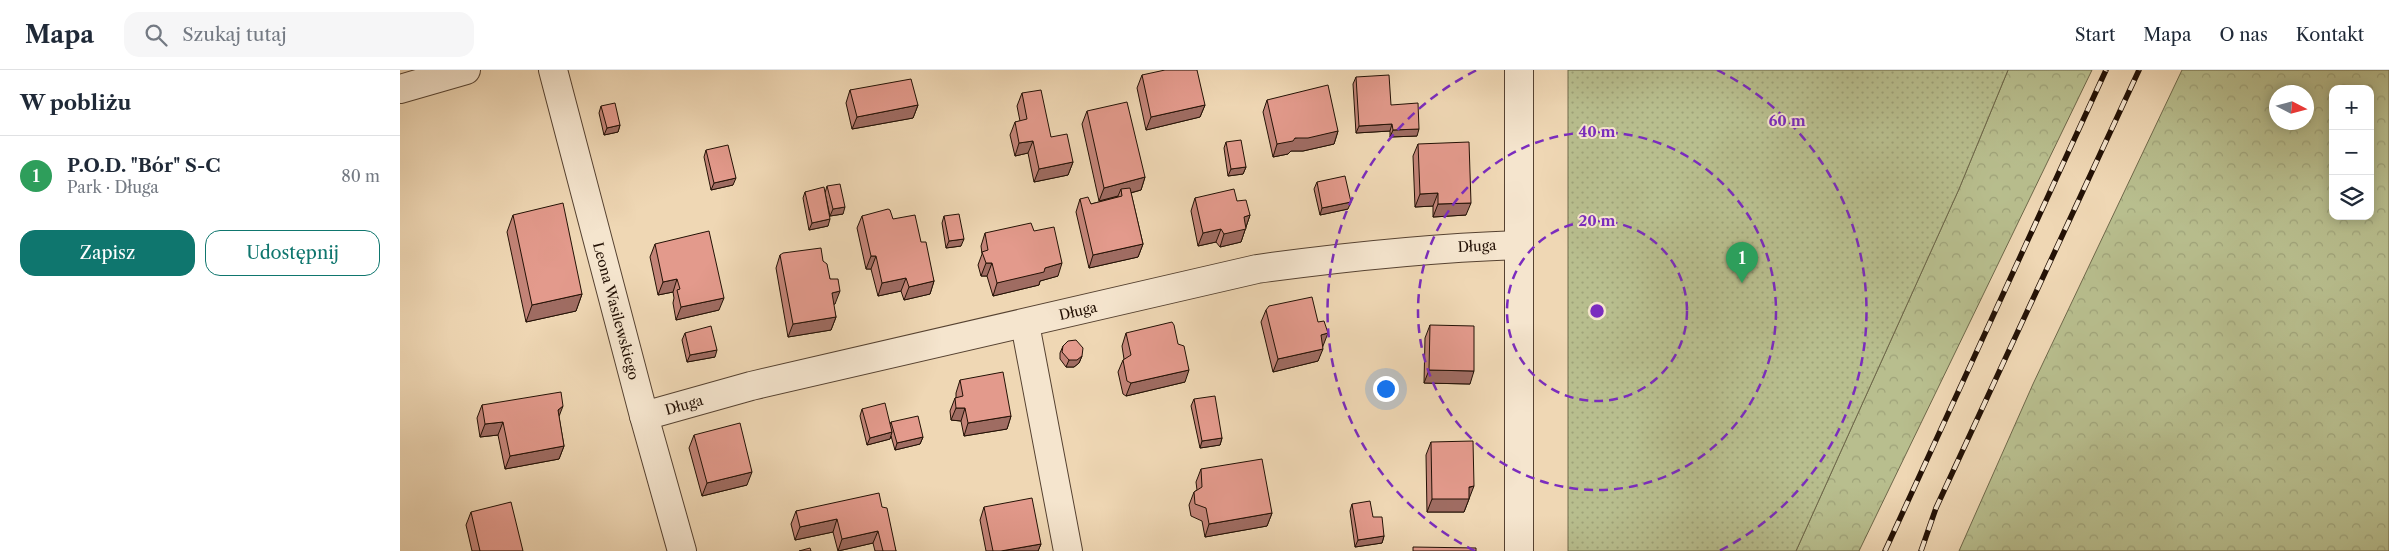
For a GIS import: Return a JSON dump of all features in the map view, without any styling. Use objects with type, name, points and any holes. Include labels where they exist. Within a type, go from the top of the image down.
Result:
[{"type":"street","points":[[400,89],[466,70]]},
{"type":"street","name":"Leona Wasilewskiego","points":[[553,70],[644,416],[682,551]]},
{"type":"street","points":[[1519,70],[1519,551]]},
{"type":"street","name":"Długa","points":[[644,416],[751,386],[1257,269],[1430,249],[1519,244]]},
{"type":"street","points":[[1025,324],[1068,551]]},
{"type":"green space","points":[[1568,70],[2008,70],[1959,189],[1796,551],[1568,551]]},
{"type":"green space","points":[[2008,70],[2092,70],[1859,551],[1796,551],[1959,189]]},
{"type":"green space","points":[[2182,70],[2389,70],[2389,551],[1959,551],[2033,384]]},
{"type":"building","points":[[1165,70],[1197,70],[1205,105],[1151,117],[1142,75]]},
{"type":"building","points":[[1389,75],[1391,105],[1418,103],[1419,129],[1393,130],[1392,124],[1359,126],[1356,77]]},
{"type":"building","points":[[911,79],[918,105],[857,117],[850,90]]},
{"type":"building","points":[[1328,85],[1338,131],[1308,138],[1295,138],[1293,141],[1277,144],[1267,100]]},
{"type":"building","points":[[1041,90],[1051,137],[1067,134],[1073,162],[1039,169],[1033,141],[1019,143],[1015,122],[1027,119],[1022,93]]},
{"type":"building","points":[[1127,102],[1145,177],[1104,188],[1087,111]]},
{"type":"building","points":[[615,103],[620,125],[607,128],[601,106]]},
{"type":"building","points":[[1241,140],[1246,167],[1231,169],[1226,142]]},
{"type":"building","points":[[1469,142],[1471,203],[1438,204],[1438,193],[1420,194],[1418,144]]},
{"type":"building","points":[[728,145],[736,178],[714,183],[706,150]]},
{"type":"building","points":[[1345,176],[1351,202],[1322,208],[1317,182]]},
{"type":"building","points":[[840,184],[845,207],[833,209],[827,186]]},
{"type":"building","points":[[824,187],[830,219],[812,223],[805,192]]},
{"type":"building","points":[[1130,188],[1143,244],[1093,255],[1080,199],[1088,197],[1091,204],[1122,196],[1121,189]]},
{"type":"building","points":[[1234,189],[1237,201],[1246,200],[1250,215],[1244,217],[1246,229],[1224,234],[1221,229],[1203,233],[1195,198]]},
{"type":"building","points":[[563,203],[582,294],[532,305],[513,215]]},
{"type":"building","points":[[888,209],[893,219],[915,215],[921,242],[926,242],[934,281],[909,287],[906,278],[882,283],[876,256],[871,256],[862,216]]},
{"type":"building","points":[[959,214],[964,239],[949,241],[944,216]]},
{"type":"building","points":[[1031,223],[1034,231],[1054,227],[1062,263],[1045,268],[1044,272],[997,283],[992,263],[986,263],[982,252],[988,250],[985,233]]},
{"type":"building","points":[[709,231],[724,298],[681,307],[677,290],[680,289],[677,279],[663,282],[655,244]]},
{"type":"building","points":[[821,248],[823,261],[827,264],[830,279],[838,279],[840,291],[832,293],[836,317],[793,324],[780,255]]},
{"type":"building","points":[[1312,297],[1318,322],[1324,321],[1328,333],[1321,335],[1323,349],[1278,359],[1266,310],[1269,306]]},
{"type":"building","points":[[1172,322],[1178,344],[1184,346],[1189,370],[1131,383],[1127,381],[1123,360],[1131,355],[1126,333]]},
{"type":"building","points":[[1430,325],[1474,326],[1474,371],[1429,370]]},
{"type":"building","points":[[711,326],[717,350],[690,355],[685,333]]},
{"type":"building","points":[[1076,340],[1083,348],[1082,356],[1077,360],[1069,360],[1062,352],[1063,346],[1068,341]]},
{"type":"building","points":[[1003,372],[1011,416],[968,423],[965,408],[956,408],[955,398],[963,396],[960,380]]},
{"type":"building","points":[[561,392],[563,406],[558,410],[564,446],[510,456],[503,422],[485,424],[482,405]]},
{"type":"building","points":[[1215,396],[1222,438],[1202,441],[1194,399]]},
{"type":"building","points":[[885,403],[892,432],[870,438],[862,409]]},
{"type":"building","points":[[918,416],[923,437],[897,443],[891,422]]},
{"type":"building","points":[[740,423],[752,472],[707,483],[694,435]]},
{"type":"building","points":[[1473,441],[1474,486],[1469,487],[1469,499],[1432,499],[1431,442]]},
{"type":"building","points":[[1262,459],[1272,513],[1209,524],[1206,508],[1195,504],[1194,492],[1202,487],[1201,469]]},
{"type":"building","points":[[879,493],[882,507],[887,508],[896,551],[883,551],[878,531],[842,539],[837,519],[800,527],[796,511]]},
{"type":"building","points":[[1032,498],[1041,544],[993,551],[984,507]]},
{"type":"building","points":[[1370,501],[1373,517],[1382,517],[1384,536],[1358,540],[1352,504]]},
{"type":"building","points":[[511,502],[523,551],[480,551],[471,512]]},
{"type":"building","points":[[1413,547],[1476,548],[1476,551],[1413,551]]},
{"type":"building","points":[[810,548],[811,551],[799,551]]},
{"type":"railway","points":[[1885,551],[2106,70]]},
{"type":"railway","points":[[1921,551],[1936,508],[2139,70]]},
{"type":"place","name":"P.O.D. \"Bór\" S-C","points":[[1742,283]]}]
